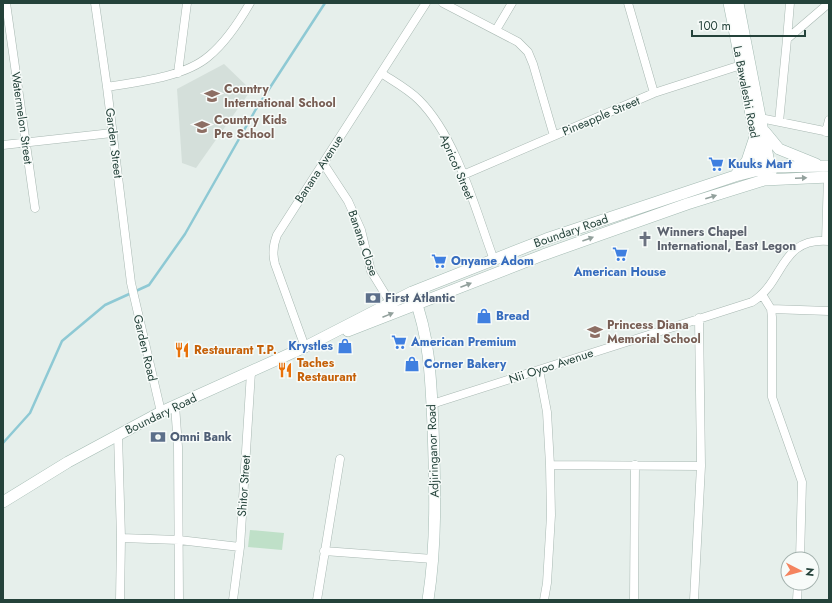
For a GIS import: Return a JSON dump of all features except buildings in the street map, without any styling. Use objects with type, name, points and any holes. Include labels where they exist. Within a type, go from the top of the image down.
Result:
[{"type":"main road","name":"La Bawaleshi Road","points":[[729,3],[742,65],[759,133],[768,180]]},
{"type":"main road","name":"La Bawaleshi Road","points":[[738,3],[760,118],[759,133]]},
{"type":"main road","points":[[734,176],[747,161],[759,133],[780,149],[827,172]]},
{"type":"main road","name":"Boundary Road","points":[[3,502],[68,462],[118,434],[175,405],[325,338],[390,302],[412,292],[546,239],[734,176],[766,168],[827,172]]},
{"type":"main road","name":"Boundary Road","points":[[325,338],[343,333],[416,303],[600,235],[768,180],[827,172]]},
{"type":"main road","name":"Adjiringanor Road","points":[[412,292],[426,343],[432,404],[436,490],[433,559],[428,600]]},
{"type":"street","name":"Watermelon Street","points":[[6,3],[35,208]]},
{"type":"street","name":"Garden Street","points":[[95,3],[108,87],[112,133],[131,283]]},
{"type":"street","points":[[178,73],[187,3]]},
{"type":"street","points":[[108,87],[178,73],[209,57],[237,24],[250,3]]},
{"type":"street","name":"Banana Avenue","points":[[305,347],[272,254],[277,234],[426,3]]},
{"type":"street","points":[[443,3],[518,42],[528,52],[534,64],[554,136]]},
{"type":"street","points":[[496,30],[512,3]]},
{"type":"street","points":[[628,3],[654,93]]},
{"type":"street","points":[[779,122],[790,3]]},
{"type":"street","points":[[787,39],[829,3]]},
{"type":"street","name":"Pineapple Street","points":[[463,175],[654,93],[742,65]]},
{"type":"street","name":"Apricot Street","points":[[381,73],[418,99],[444,133],[463,175],[494,260]]},
{"type":"street","points":[[760,118],[828,132],[829,120]]},
{"type":"street","points":[[3,145],[112,133]]},
{"type":"street","name":"Banana Close","points":[[322,163],[348,202],[361,230],[371,271],[390,302]]},
{"type":"street","points":[[800,551],[802,482],[772,397],[771,309],[763,296],[792,251],[808,242],[827,241],[827,172]]},
{"type":"street","name":"Garden Road","points":[[131,283],[134,302],[161,412]]},
{"type":"street","name":"Nii Oyoo Avenue","points":[[432,404],[752,302],[763,296]]},
{"type":"street","points":[[771,309],[829,311]]},
{"type":"street","points":[[694,600],[701,466],[699,318]]},
{"type":"street","points":[[540,370],[547,412],[550,465],[550,530],[547,582],[544,600]]},
{"type":"street","name":"Shitor Street","points":[[233,600],[240,547],[251,372]]},
{"type":"street","points":[[175,405],[178,447],[179,600]]},
{"type":"street","points":[[118,434],[121,538],[120,600]]},
{"type":"street","points":[[317,600],[340,459]]},
{"type":"street","points":[[550,465],[701,466]]},
{"type":"street","points":[[634,465],[634,600]]},
{"type":"street","points":[[121,538],[179,540],[240,547]]},
{"type":"street","points":[[324,551],[433,559]]},
{"type":"shaded area","name":"Country Kids Pre School","points":[[224,64],[251,90],[196,168],[182,163],[177,89]]},
{"type":"green space","points":[[250,530],[284,533],[282,550],[248,547]]},
{"type":"waterway","points":[[3,443],[30,413],[62,341],[105,305],[149,285],[185,234],[256,109],[325,3]]},
{"type":"place","name":"Country International School","points":[[212,96]]},
{"type":"place","name":"Country Kids Pre School","points":[[202,127]]},
{"type":"place","name":"Kuuks Mart","points":[[716,164]]},
{"type":"place","name":"Winners Chapel International, East Legon","points":[[645,239]]},
{"type":"place","name":"American House","points":[[620,254]]},
{"type":"place","name":"Onyame Adom","points":[[439,261]]},
{"type":"place","name":"First Atlantic","points":[[373,298]]},
{"type":"place","name":"Bread","points":[[484,316]]},
{"type":"place","name":"Princess Diana Memorial School","points":[[595,332]]},
{"type":"place","name":"American Premium","points":[[399,342]]},
{"type":"place","name":"Krystles","points":[[345,346]]},
{"type":"place","name":"Restaurant T.P.","points":[[182,350]]},
{"type":"place","name":"Corner Bakery","points":[[412,364]]},
{"type":"place","name":"Taches Restaurant","points":[[285,370]]},
{"type":"place","name":"Omni Bank","points":[[158,437]]}]
